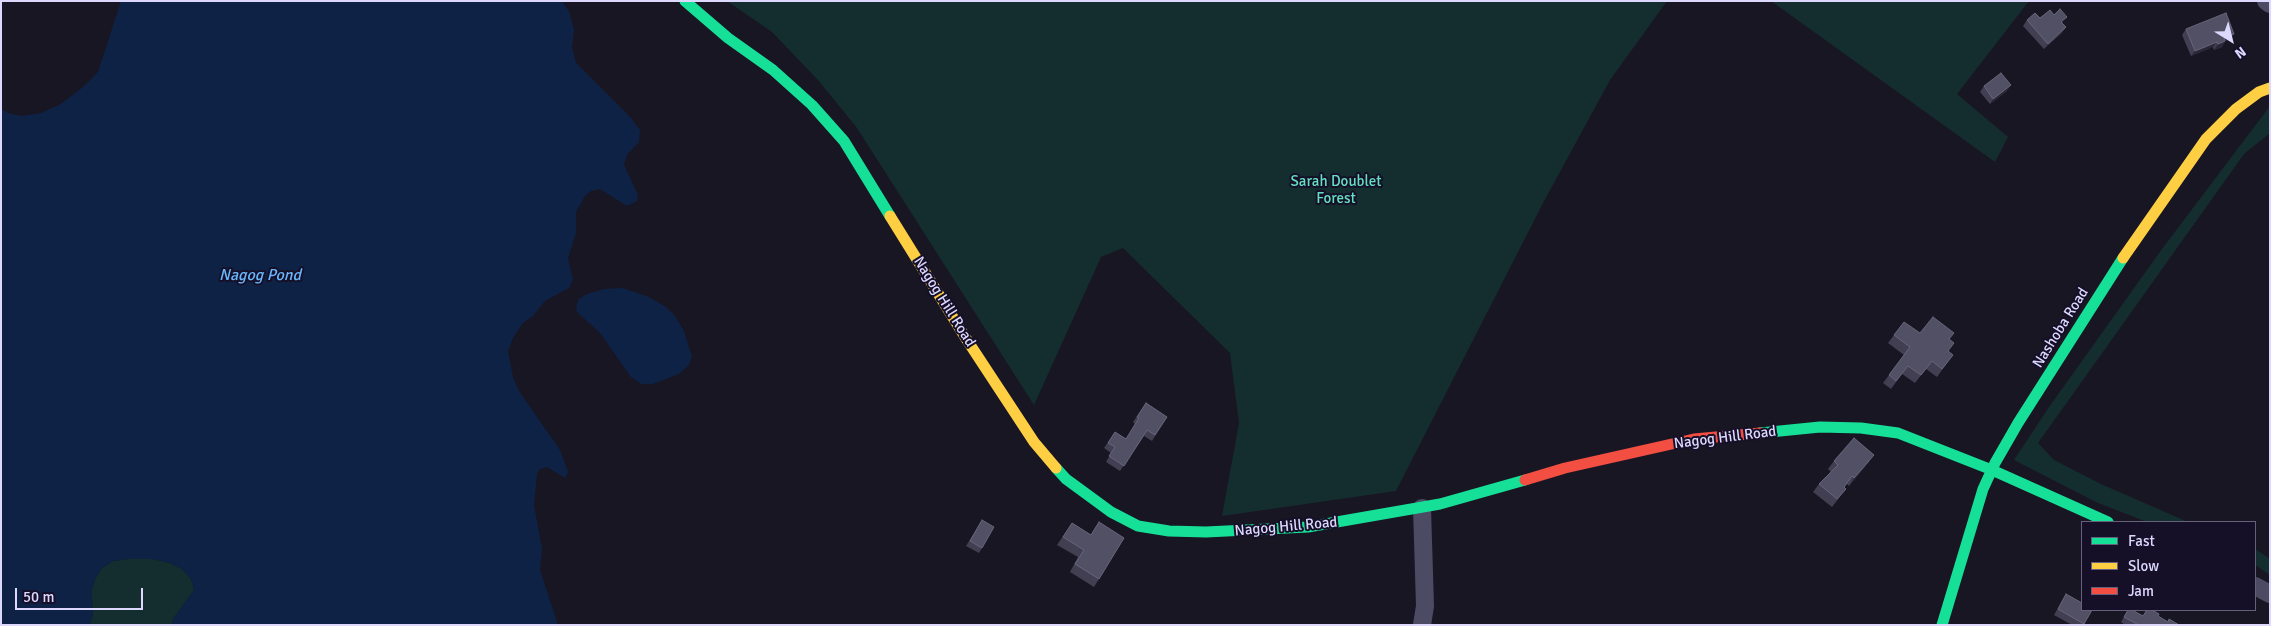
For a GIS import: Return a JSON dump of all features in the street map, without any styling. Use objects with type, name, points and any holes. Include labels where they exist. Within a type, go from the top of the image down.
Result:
[{"type":"street","name":"Nagog Hill Road","points":[[685,1],[728,38],[773,70],[812,104],[844,141],[967,340],[1034,442],[1066,479],[1104,507],[1138,526],[1169,531],[1206,532],[1308,527],[1422,508],[1565,468],[1694,439],[1820,427],[1861,428],[1898,434],[1992,470],[2106,521]]},
{"type":"street","points":[[2266,1],[2270,4]]},
{"type":"street","name":"Nashoba Road","points":[[1942,625],[1983,489],[2018,423],[2110,278],[2190,160],[2206,139],[2236,109],[2259,92],[2270,88]]},
{"type":"street","points":[[1422,508],[1425,606],[1422,625]]},
{"type":"street","points":[[2256,587],[2270,594]]},
{"type":"green space","name":"Sarah Doublet Forest","points":[[727,1],[1667,1],[1610,80],[1543,203],[1396,491],[1222,516],[1239,423],[1230,353],[1123,248],[1101,257],[1034,405],[857,128],[818,80],[772,32]]},
{"type":"green space","points":[[1771,1],[2029,1],[1957,94],[2008,137],[1995,162]]},
{"type":"green space","points":[[2270,106],[2270,133],[2244,154],[2038,443],[2054,460],[2101,484],[2186,521],[2144,521],[2098,503],[2014,460],[2049,407],[2162,249]]},
{"type":"green space","points":[[2256,550],[2270,559],[2270,575],[2256,566]]},
{"type":"green space","points":[[152,559],[170,563],[182,569],[191,579],[194,590],[173,619],[172,625],[90,625],[93,613],[91,592],[95,579],[102,568],[113,561]]},
{"type":"water","name":"Nagog Pond","points":[[121,1],[562,1],[569,11],[574,30],[572,47],[576,63],[631,118],[640,130],[639,142],[627,155],[624,165],[638,195],[637,201],[627,206],[600,189],[591,191],[585,196],[576,212],[576,233],[568,258],[573,279],[569,288],[545,301],[533,316],[523,323],[513,338],[508,351],[513,377],[519,391],[560,450],[568,472],[565,478],[547,467],[540,469],[537,474],[534,505],[542,549],[540,570],[558,625],[172,625],[173,619],[194,590],[191,579],[182,569],[170,563],[152,559],[128,559],[113,561],[102,568],[95,579],[91,592],[93,613],[90,625],[1,625],[1,109],[21,116],[41,113],[61,104],[83,87],[98,72]]},
{"type":"water","points":[[623,288],[649,297],[666,307],[675,316],[684,331],[692,357],[689,365],[679,374],[653,384],[641,384],[631,377],[600,333],[577,312],[576,306],[579,299],[587,294],[604,289]]},
{"type":"building","points":[[2060,9],[2067,17],[2061,22],[2066,27],[2048,44],[2027,20],[2035,13],[2040,18],[2050,10],[2054,15]]},
{"type":"building","points":[[2226,13],[2234,34],[2224,38],[2225,41],[2218,44],[2217,42],[2195,51],[2186,29]]},
{"type":"building","points":[[2001,73],[2011,85],[1993,99],[1984,86]]},
{"type":"building","points":[[1933,317],[1954,333],[1949,339],[1954,343],[1948,351],[1953,355],[1942,369],[1932,361],[1921,375],[1908,366],[1896,381],[1889,375],[1910,347],[1894,335],[1904,322],[1920,333]]},
{"type":"building","points":[[1146,403],[1167,417],[1155,435],[1147,430],[1124,466],[1109,456],[1115,447],[1108,443],[1115,432],[1126,439]]},
{"type":"building","points":[[1854,438],[1874,455],[1854,478],[1852,476],[1844,487],[1846,489],[1837,499],[1819,484],[1838,465],[1834,461]]},
{"type":"building","points":[[982,520],[994,527],[982,548],[970,541]]},
{"type":"building","points":[[1099,522],[1124,538],[1099,579],[1075,564],[1084,550],[1063,537],[1072,523],[1091,535]]},
{"type":"building","points":[[2066,594],[2081,602],[2081,611],[2091,611],[2084,624],[2058,609]]},
{"type":"building","points":[[2127,611],[2134,611],[2143,616],[2146,611],[2154,611],[2168,622],[2169,619],[2179,625],[2137,625],[2124,617]]},
{"type":"traffic: fast","points":[[685,1],[728,38],[773,70],[812,105],[844,141],[890,216]]},
{"type":"traffic: fast","points":[[1942,625],[1983,489],[1995,463],[2018,423],[2123,258]]},
{"type":"traffic: fast","points":[[1760,433],[1820,427],[1861,428],[1898,433],[1992,470],[2106,521]]},
{"type":"traffic: fast","points":[[1056,468],[1066,479],[1111,512],[1138,526],[1169,531],[1206,532],[1308,527],[1440,504],[1525,480]]},
{"type":"traffic: slow","points":[[2123,258],[2206,139],[2236,109],[2259,92],[2270,88]]},
{"type":"traffic: slow","points":[[890,216],[967,340],[1034,442],[1056,468]]},
{"type":"traffic: jam","points":[[1525,480],[1565,468],[1694,439],[1760,433]]}]
